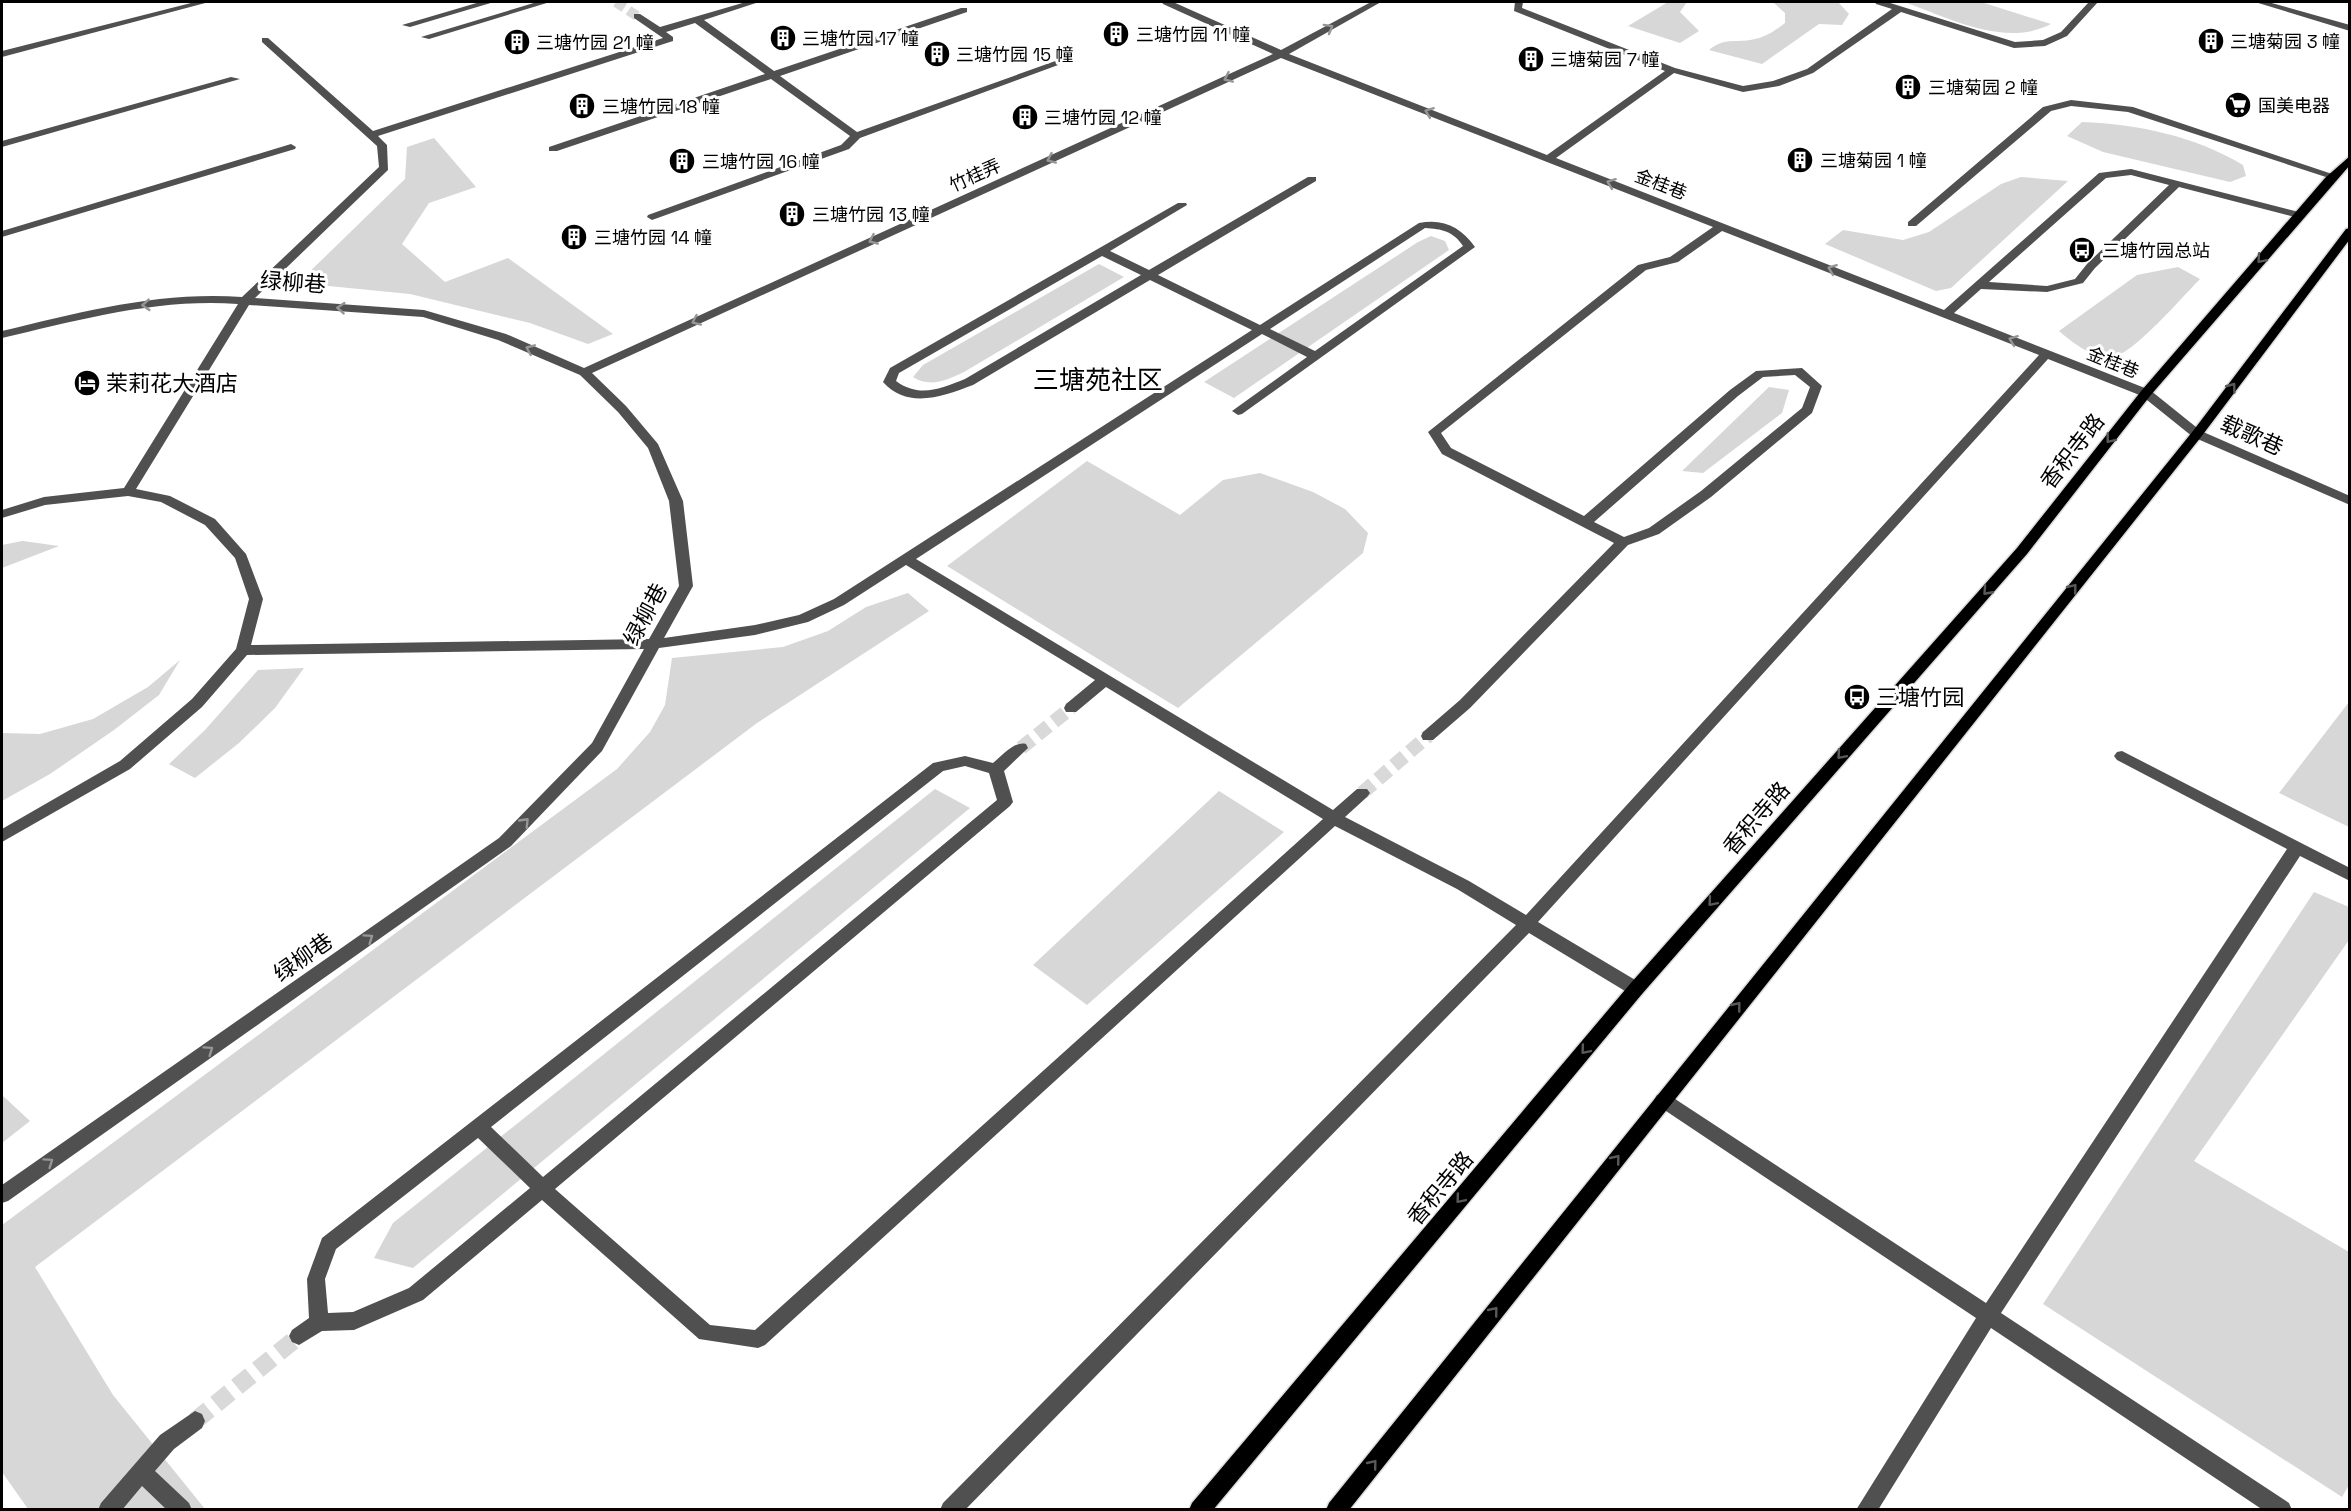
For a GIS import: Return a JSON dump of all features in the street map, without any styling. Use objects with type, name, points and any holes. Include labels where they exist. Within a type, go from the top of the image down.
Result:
[{"type":"main road","name":"香积寺路","points":[[1199,1509],[1636,989],[2022,551],[2146,393],[2349,159]]},
{"type":"main road","points":[[1336,1509],[2197,434],[2348,234]]},
{"type":"street","points":[[2,54],[204,2]]},
{"type":"street","points":[[407,25],[489,2]]},
{"type":"street","points":[[426,37],[545,2]]},
{"type":"street","points":[[658,31],[754,2]]},
{"type":"street","name":"金桂巷","points":[[1166,2],[1281,54],[2146,393]]},
{"type":"street","name":"竹桂弄","points":[[584,372],[1281,54],[1377,2]]},
{"type":"street","points":[[1519,2],[1517,9],[1672,70],[1743,88],[1775,84],[1810,70],[1899,9]]},
{"type":"street","points":[[1879,2],[2014,45],[2045,43],[2064,34],[2094,2]]},
{"type":"street","points":[[2260,2],[2349,28]]},
{"type":"street","points":[[553,149],[964,10]]},
{"type":"street","points":[[371,135],[670,39],[637,16]]},
{"type":"street","points":[[696,19],[856,136]]},
{"type":"street","points":[[128,492],[245,301],[384,168],[382,145],[265,40]]},
{"type":"street","points":[[652,218],[845,147],[856,136],[1064,61]]},
{"type":"street","points":[[1549,159],[1672,70]]},
{"type":"street","points":[[2,144],[235,79]]},
{"type":"street","points":[[1912,224],[2047,109],[2071,103],[2129,109],[2333,177]]},
{"type":"street","points":[[2,234],[291,147]]},
{"type":"street","points":[[1946,314],[2103,175],[2131,172],[2299,215]]},
{"type":"street","points":[[1182,205],[894,371],[889,382],[902,393],[931,396],[969,382],[1312,179]]},
{"type":"street","points":[[1978,285],[2047,289],[2079,281],[2091,266],[2177,183]]},
{"type":"street","points":[[243,650],[654,644],[755,630],[803,619],[839,602],[906,560],[1423,225],[1448,226],[1461,234],[1469,247],[1238,411]]},
{"type":"street","points":[[1623,542],[1446,451],[1434,432],[1642,267],[1674,261],[1721,226]]},
{"type":"street","points":[[1101,251],[1315,356]]},
{"type":"street","name":"绿柳巷","points":[[2,334],[124,306],[220,299],[424,314],[502,337],[584,372],[622,409],[654,447],[676,501],[686,586],[597,747],[505,842],[2,1195]]},
{"type":"street","points":[[950,1509],[1528,923],[2047,353]]},
{"type":"street","points":[[1428,736],[1465,704],[1623,542],[1654,531],[1706,494],[1808,410],[1816,386],[1798,370],[1761,374],[1734,393],[1584,523]]},
{"type":"street","name":"载歌巷","points":[[2146,393],[2197,434],[2349,501]]},
{"type":"street","points":[[2,514],[44,501],[128,492],[165,499],[210,522],[241,557],[256,599],[243,650],[197,703],[125,765],[2,836]]},
{"type":"street","points":[[906,560],[1333,818],[1464,885],[1636,989]]},
{"type":"street","points":[[1071,708],[1105,680]]},
{"type":"street","points":[[996,769],[1022,748]]},
{"type":"street","points":[[2122,756],[2349,875]]},
{"type":"street","points":[[318,1322],[316,1279],[329,1244],[938,767],[965,761],[996,769]]},
{"type":"street","points":[[299,1336],[318,1322],[354,1321],[416,1294],[1005,801],[996,769]]},
{"type":"street","points":[[479,1127],[542,1188],[706,1334],[758,1339],[1362,793]]},
{"type":"street","points":[[1866,1509],[1988,1316],[2296,849]]},
{"type":"street","points":[[1662,1100],[2282,1509]]},
{"type":"street","points":[[108,1509],[167,1442],[195,1421]]},
{"type":"street","points":[[142,1472],[182,1509]]},
{"type":"shaded area","points":[[1668,2],[1687,2],[1680,12],[1699,31],[1680,43],[1628,26]]},
{"type":"shaded area","points":[[1838,2],[1849,14],[1842,25],[1819,24],[1762,64],[1709,50],[1721,43],[1759,38],[1785,23],[1785,13],[1774,3]]},
{"type":"shaded area","points":[[1904,2],[1981,2],[2051,24],[2033,31],[1996,32],[1958,22]]},
{"type":"shaded area","points":[[2082,122],[2124,125],[2185,139],[2243,165],[2246,176],[2230,182],[2103,152],[2067,136]]},
{"type":"shaded area","points":[[434,138],[476,187],[429,203],[402,244],[445,282],[508,258],[613,334],[588,344],[530,323],[410,294],[298,283],[405,179],[407,147]]},
{"type":"shaded area","points":[[2021,177],[2068,181],[1951,288],[1936,291],[1825,244],[1843,230],[1903,240],[1929,232],[2001,184]]},
{"type":"shaded area","points":[[1431,236],[1445,241],[1449,250],[1234,398],[1204,382],[1418,242]]},
{"type":"shaded area","points":[[1099,264],[1124,277],[964,372],[945,380],[932,382],[913,377],[923,365]]},
{"type":"shaded area","points":[[2178,267],[2200,279],[2144,336],[2121,354],[2112,357],[2097,355],[2077,345],[2059,331],[2137,275]]},
{"type":"shaded area","points":[[1769,387],[1789,390],[1782,413],[1703,473],[1682,471]]},
{"type":"shaded area","points":[[1087,461],[1180,515],[1223,480],[1260,473],[1313,492],[1345,509],[1368,533],[1363,553],[1178,708],[947,566]]},
{"type":"shaded area","points":[[22,541],[59,546],[2,568],[2,545]]},
{"type":"shaded area","points":[[908,593],[929,611],[757,723],[35,1267],[113,1395],[205,1509],[28,1509],[2,1472],[2,1225],[617,769],[650,732],[665,705],[672,658],[783,647],[828,631],[866,607]]},
{"type":"shaded area","points":[[180,660],[159,695],[114,730],[50,774],[2,801],[2,733],[40,734],[93,719],[148,687]]},
{"type":"shaded area","points":[[304,668],[275,708],[239,743],[195,778],[169,764],[205,730],[258,670]]},
{"type":"shaded area","points":[[2349,702],[2349,827],[2279,793]]},
{"type":"shaded area","points":[[935,789],[970,808],[413,1268],[374,1258],[393,1223]]},
{"type":"shaded area","points":[[1219,791],[1284,832],[1087,1005],[1033,965]]},
{"type":"shaded area","points":[[2314,892],[2349,907],[2349,940],[2194,1161],[2349,1252],[2350,1483],[2342,1497],[2043,1304]]},
{"type":"shaded area","points":[[2,1095],[30,1121],[2,1143]]},
{"type":"tunnel","points":[[616,2],[637,16]]},
{"type":"tunnel","points":[[1021,748],[1071,708]]},
{"type":"tunnel","points":[[1362,793],[1428,736]]},
{"type":"tunnel","points":[[195,1421],[299,1336]]},
{"type":"place","name":"三塘竹园 11 幢","points":[[1116,34]]},
{"type":"place","name":"三塘竹园 17 幢","points":[[783,38]]},
{"type":"place","name":"三塘菊园 3 幢","points":[[2211,41]]},
{"type":"place","name":"三塘竹园 21 幢","points":[[517,42]]},
{"type":"place","name":"三塘竹园 15 幢","points":[[937,54]]},
{"type":"place","name":"三塘菊园 7 幢","points":[[1531,59]]},
{"type":"place","name":"三塘菊园 2 幢","points":[[1908,87]]},
{"type":"place","name":"国美电器","points":[[2238,105]]},
{"type":"place","name":"三塘竹园 18 幢","points":[[582,106]]},
{"type":"place","name":"三塘竹园 12 幢","points":[[1025,117]]},
{"type":"place","name":"三塘菊园 1 幢","points":[[1800,160]]},
{"type":"place","name":"三塘竹园 16 幢","points":[[682,161]]},
{"type":"place","name":"三塘竹园 13 幢","points":[[792,214]]},
{"type":"place","name":"三塘竹园 14 幢","points":[[574,237]]},
{"type":"place","name":"三塘竹园总站","points":[[2082,250]]},
{"type":"place","name":"茉莉花大酒店","points":[[87,383]]},
{"type":"place","name":"三塘竹园","points":[[1857,697]]},
{"type":"district","name":"三塘苑社区","points":[[1098,380]]}]
